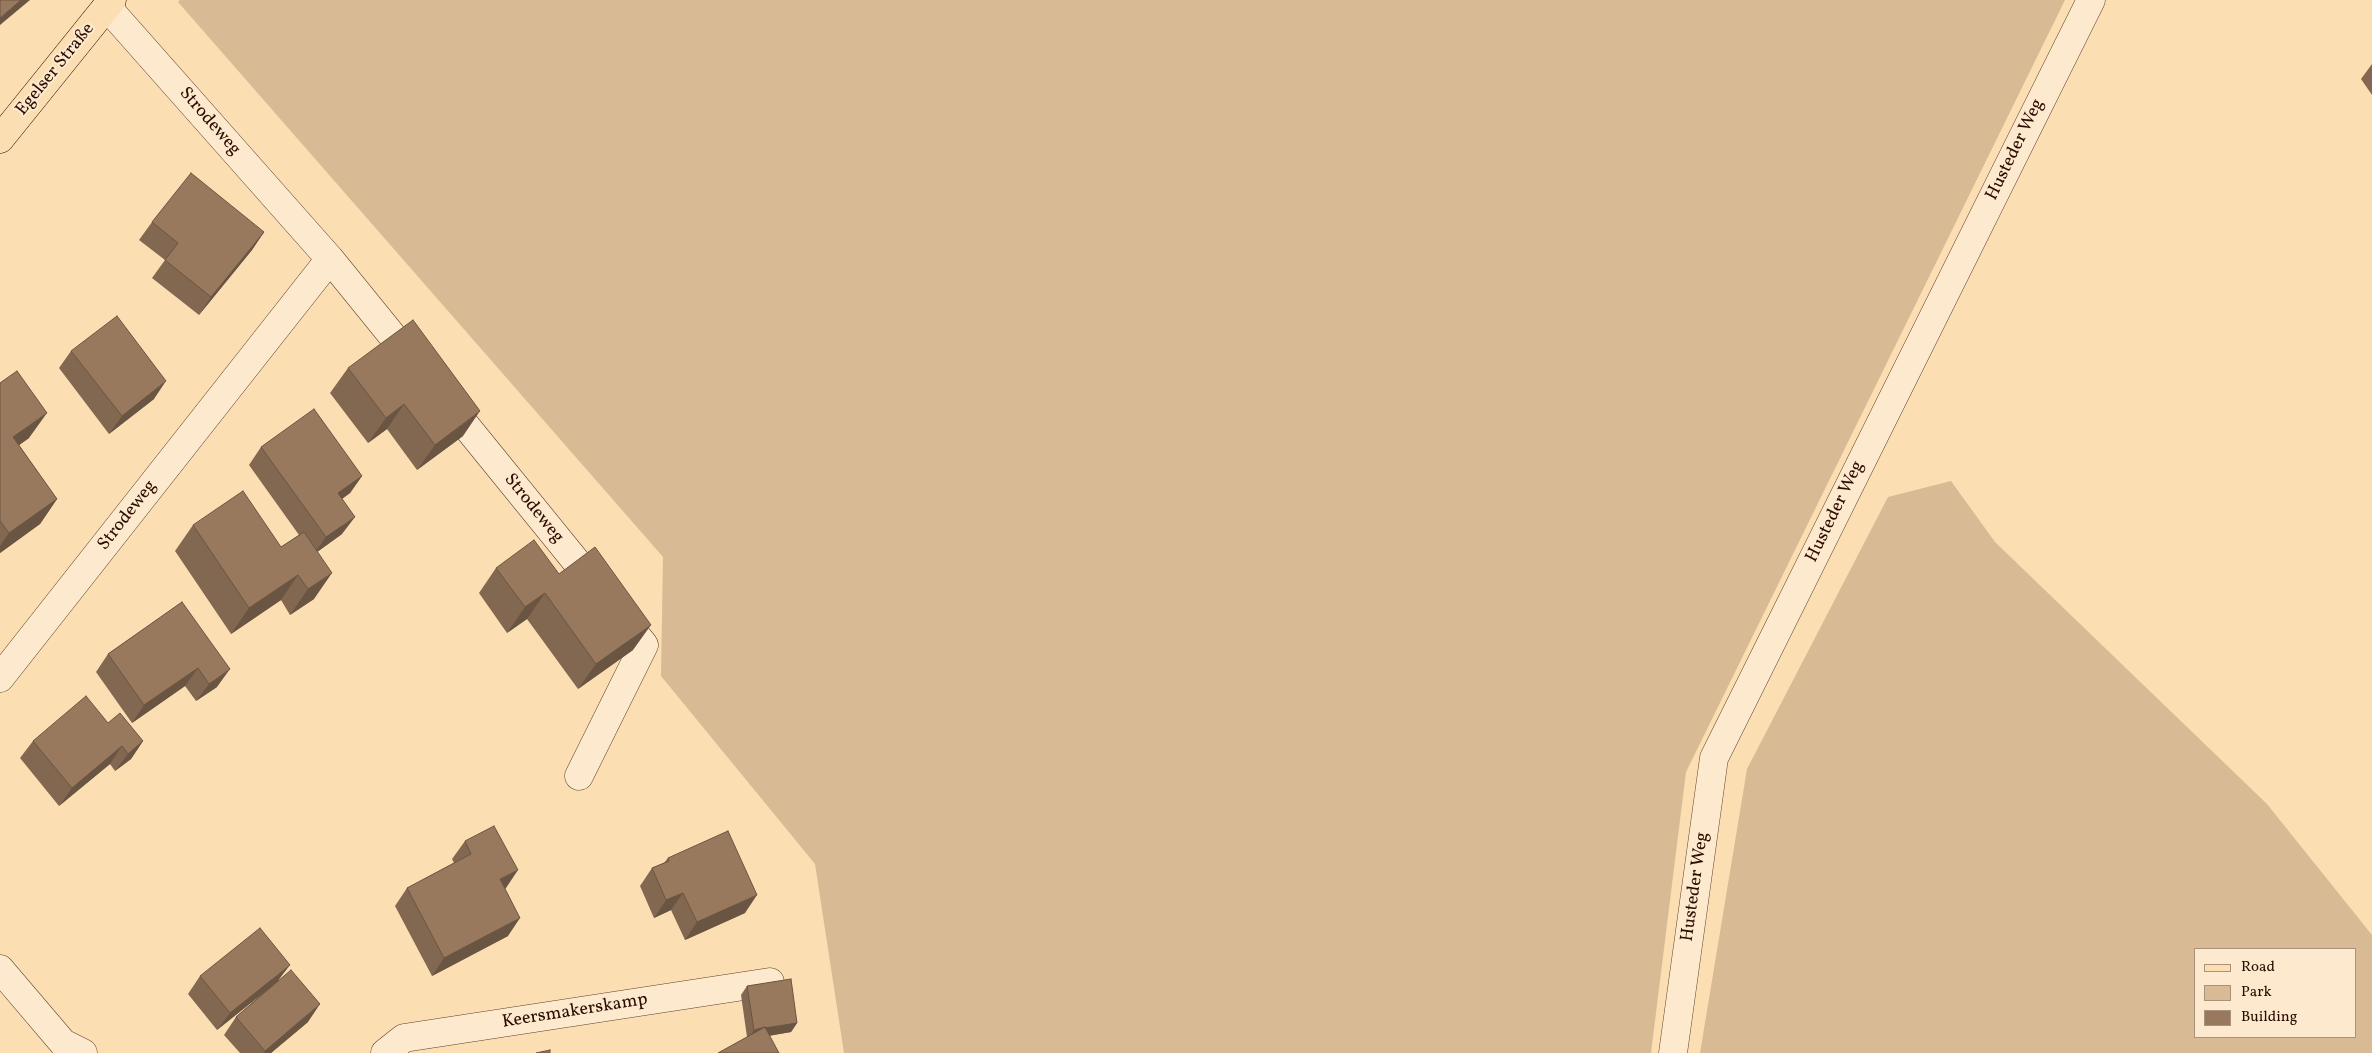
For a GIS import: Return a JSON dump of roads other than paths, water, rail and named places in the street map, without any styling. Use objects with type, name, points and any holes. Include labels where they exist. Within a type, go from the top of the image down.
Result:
[{"type":"main road","name":"Egelser Straße","points":[[0,139],[110,3]]},
{"type":"street","name":"Husteder Weg","points":[[1673,1053],[1714,758],[2091,0]]},
{"type":"street","name":"Strodeweg","points":[[110,3],[330,259],[644,645],[579,776]]},
{"type":"street","name":"Strodeweg","points":[[0,678],[330,259]]},
{"type":"street","points":[[0,969],[63,1043],[83,1053]]},
{"type":"street","name":"Keersmakerskamp","points":[[386,1053],[404,1038],[770,982]]}]
